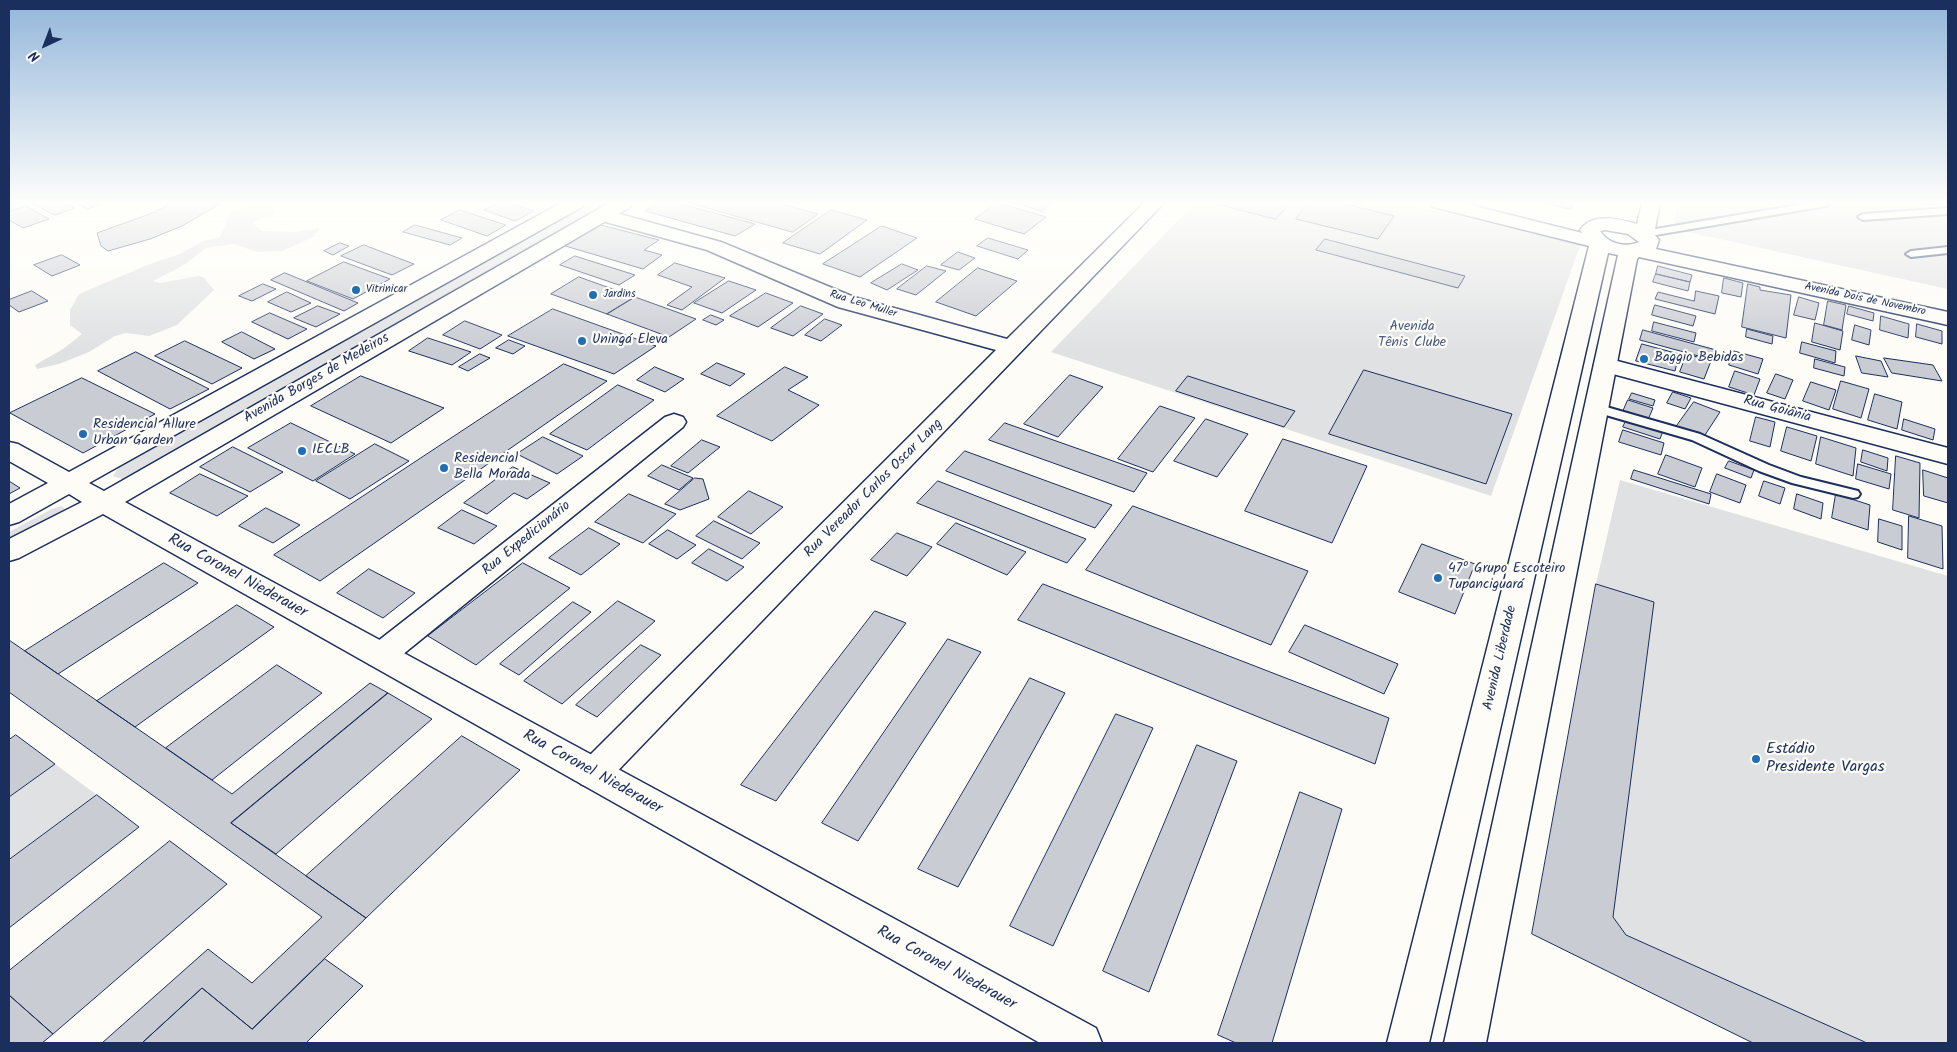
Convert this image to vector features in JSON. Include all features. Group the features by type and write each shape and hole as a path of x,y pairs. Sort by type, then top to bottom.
{"street":[{"name":"Avenida Borges de Medeiros","path":"9,516 487,252"},
{"name":"Avenida Borges de Medeiros","path":"9,551 102,503 538,252"},
{"name":"Rua Leo Muller","path":"728,252 846,302 1013,348"},
{"name":"Rua Vereador Carlos Oscar Lang","path":"594,774 1107,252"},
{"name":"Avenida Liberdade","path":"1408,1043 1597,252"},
{"path":"1465,1043 1627,257 1631,252"},
{"name":"Avenida Dois de Novembro","path":"1680,252 1948,318"},
{"name":"Avenida Dois de Novembro","path":"1690,252 1948,303"},
{"name":"Rua Goiânia","path":"1606,365 1948,456"},
{"name":"Rua Expedicionário","path":"380,656 674,422"},
{"path":"9,450 69,484"},
{"name":"Rua Coronel Niederauer","path":"69,484 1081,1043"}],"lane":[{"path":"1911,254 1929,252"},
{"path":"1596,408 1696,437 1764,468 1797,480 1853,494"}],"green space":[{"path":"183,252 201,252 184,265 153,281 160,283 199,276 204,278 214,290 177,325 149,336 126,333 115,336 89,352 59,364 37,369 35,365 63,349 82,334 70,325 70,310 79,294 150,264"},
{"path":"501,252 524,252 125,480 113,476 119,467"},
{"name":"Avenida Tênis Clube","path":"1148,252 1578,252 1491,496 1051,352"},
{"path":"1779,252 1948,252 1948,289"},
{"name":"Estádio Presidente Vargas","path":"1620,480 1948,576 1948,1043 1753,1043 1532,934 1596,584"},
{"path":"62,506 65,509 9,540 9,532 52,509"},
{"path":"55,764 97,795 9,860 9,797"}],"building":[{"path":"326,252 338,252 333,255"},
{"path":"349,252 383,252 414,264 392,275 341,256"},
{"path":"586,252 652,252 662,255 643,269"},
{"path":"841,252 896,252 860,277 823,264"},
{"path":"958,252 975,258 959,270 941,265"},
{"path":"996,252 1026,252 1018,259"},
{"path":"1324,252 1375,252 1465,276 1458,288"},
{"path":"62,255 80,265 52,276 34,265"},
{"path":"575,256 635,275 619,285 560,265"},
{"path":"344,262 390,279 353,299 307,281"},
{"path":"675,263 725,278 682,310 667,305 692,287 658,275"},
{"path":"902,264 918,270 887,290 871,283"},
{"path":"927,266 946,271 916,295 897,289"},
{"path":"1658,266 1692,275 1690,282 1656,274"},
{"path":"978,268 1017,281 976,316 936,302"},
{"path":"285,273 358,303 344,311 271,280"},
{"path":"1656,274 1690,282 1688,291 1653,282"},
{"name":"Jardins","path":"579,277 635,297 607,314 551,294"},
{"path":"1724,278 1743,283 1741,297 1722,293"},
{"path":"729,281 756,290 722,313 694,303"},
{"path":"263,284 276,289 252,301 239,296"},
{"path":"1748,284 1760,287 1760,290 1791,295 1786,338 1742,327"},
{"path":"32,291 48,301 19,312 9,305 9,300"},
{"path":"1696,291 1719,296 1715,314 1655,299 1658,292 1694,301"},
{"path":"287,292 311,303 291,312 268,302"},
{"path":"766,293 793,303 758,327 730,316"},
{"path":"635,297 696,319 669,337 607,314"},
{"path":"1799,297 1819,303 1815,320 1794,315"},
{"path":"1828,301 1846,305 1842,330 1824,325"},
{"path":"1655,305 1696,316 1693,326 1652,315"},
{"path":"318,306 340,314 316,327 294,318"},
{"path":"801,306 823,314 793,336 771,328"},
{"path":"1849,306 1874,313 1873,321 1847,314"},
{"name":"Uningá Eleva","path":"553,309 656,346 614,374 508,336"},
{"path":"270,313 307,329 288,339 252,322"},
{"path":"711,315 724,320 716,325 703,320"},
{"path":"1881,316 1909,324 1908,338 1880,330"},
{"path":"825,319 842,325 821,341 805,335"},
{"path":"465,321 502,335 480,349 443,335"},
{"path":"1654,322 1696,333 1694,342 1652,331"},
{"path":"1815,323 1843,331 1840,350 1812,342"},
{"path":"1917,324 1942,331 1942,344 1916,337"},
{"path":"1855,325 1871,330 1869,345 1852,340"},
{"path":"1747,329 1773,336 1772,344 1746,337"},
{"path":"1643,330 1716,350 1713,360 1640,340"},
{"path":"242,332 275,349 254,359 222,342"},
{"path":"428,338 471,352 452,365 409,351"},
{"path":"509,340 525,346 513,354 496,348"},
{"path":"185,341 242,368 212,384 155,356"},
{"path":"1802,342 1836,351 1835,363 1800,353"},
{"path":"1642,344 1679,354 1675,371 1636,361"},
{"path":"1734,351 1763,359 1758,374 1729,365"},
{"path":"136,352 209,389 170,409 98,371"},
{"path":"480,354 490,358 468,371 459,367"},
{"path":"1687,354 1711,361 1704,379 1680,372"},
{"path":"1856,356 1881,361 1888,377 1862,373"},
{"path":"1884,358 1933,365 1942,381 1892,373"},
{"path":"1815,359 1845,367 1844,376 1814,368"},
{"path":"717,363 745,374 730,386 701,374"},
{"name":"Residencial Bella Morada","path":"564,364 607,381 320,581 274,555"},
{"path":"655,367 684,379 665,392 637,380"},
{"path":"785,367 808,377 788,390 819,405 772,441 717,416"},
{"path":"1364,370 1512,414 1486,484 1329,434"},
{"path":"1735,371 1760,379 1754,395 1729,387"},
{"path":"1776,374 1793,380 1785,399 1767,393"},
{"path":"1070,375 1103,387 1058,437 1024,424"},
{"path":"361,376 444,408 391,443 311,406"},
{"path":"1188,376 1295,411 1284,427 1176,391"},
{"name":"Residencial Allure Urban Garden","path":"82,378 155,414 83,453 10,413"},
{"path":"1841,381 1869,389 1861,418 1833,409"},
{"path":"1811,382 1836,390 1829,410 1803,401"},
{"path":"618,385 654,400 587,450 550,434"},
{"path":"1673,392 1691,398 1685,409 1667,403"},
{"path":"1632,393 1655,400 1653,406 1629,399"},
{"path":"1875,394 1902,402 1897,429 1868,420"},
{"path":"1628,400 1653,408 1647,422 1622,414"},
{"path":"1694,402 1720,412 1703,438 1676,427"},
{"path":"1160,406 1195,418 1153,472 1118,459"},
{"path":"1756,417 1775,422 1770,447 1750,441"},
{"path":"1206,419 1248,434 1217,477 1174,461"},
{"path":"1627,419 1663,431 1660,439 1623,427"},
{"path":"1904,419 1935,429 1933,440 1902,430"},
{"name":"IECLB","path":"291,423 355,454 313,481 248,448"},
{"path":"1005,423 1147,473 1134,492 989,440"},
{"path":"1787,427 1817,436 1811,461 1781,451"},
{"path":"1623,430 1664,443 1661,455 1619,442"},
{"path":"543,437 583,456 557,474 517,454"},
{"path":"1821,437 1856,448 1853,476 1816,464"},
{"path":"1283,439 1367,466 1332,543 1245,511"},
{"path":"702,440 720,447 688,473 671,466"},
{"path":"375,444 409,461 350,499 316,481"},
{"path":"233,447 283,472 250,492 200,467"},
{"path":"1863,450 1888,458 1887,471 1861,462"},
{"path":"965,451 1112,505 1095,528 946,471"},
{"path":"1666,455 1702,468 1695,487 1658,474"},
{"path":"1896,456 1920,463 1919,518 1893,510"},
{"path":"1729,461 1754,470 1751,478 1725,468"},
{"path":"1858,464 1891,474 1889,489 1856,479"},
{"path":"662,465 693,478 679,490 648,476"},
{"path":"513,467 550,483 527,499 514,493 487,514 464,503"},
{"path":"1634,470 1711,494 1709,504 1631,479"},
{"path":"1923,470 1948,478 1948,503 1924,496"},
{"path":"200,474 248,496 217,516 170,493"},
{"path":"1717,474 1746,485 1740,503 1710,492"},
{"path":"695,478 703,479 709,499 680,510 665,504"},
{"path":"9,481 20,488 9,494"},
{"path":"938,481 1086,539 1067,563 917,503"},
{"path":"1764,481 1785,488 1780,504 1759,496"},
{"path":"749,491 783,507 751,534 718,517"},
{"path":"629,494 676,514 643,543 595,522"},
{"path":"1797,494 1823,503 1821,519 1794,509"},
{"path":"1836,494 1870,505 1868,530 1832,518"},
{"path":"1133,506 1308,571 1271,645 1086,570"},
{"path":"266,508 300,525 273,543 239,526"},
{"path":"462,510 497,526 474,544 438,528"},
{"path":"1909,516 1942,526 1943,569 1908,558"},
{"path":"1879,519 1902,526 1902,550 1878,542"},
{"path":"714,521 760,543 742,559 696,536"},
{"path":"956,523 1026,552 1007,575 937,544"},
{"path":"589,528 620,544 581,575 549,558"},
{"path":"668,530 696,545 677,559 649,544"},
{"path":"897,533 932,547 907,576 871,560"},
{"name":"47º Grupo Escoteiro Tupanciguará","path":"1422,544 1475,564 1455,614 1399,592"},
{"path":"709,549 744,567 727,581 692,563"},
{"path":"164,563 198,583 58,674 25,651"},
{"path":"523,563 570,588 476,665 428,636"},
{"path":"369,569 415,593 383,618 337,593"},
{"path":"1043,584 1389,718 1375,764 1018,620"},
{"path":"1596,584 1654,602 1613,917 1626,935 1867,1043 1753,1043 1532,934"},
{"path":"618,601 655,621 562,704 524,681"},
{"path":"573,602 591,612 519,675 500,664"},
{"path":"237,605 274,627 135,727 97,701"},
{"path":"875,611 906,623 776,801 741,785"},
{"path":"1305,625 1398,664 1384,694 1289,652"},
{"path":"948,639 981,652 858,841 822,823"},
{"path":"9,640 232,794 370,683 388,693 231,823 366,918 252,1029 202,988 142,1043 102,1043 208,949 252,983 322,917 9,692"},
{"path":"641,645 661,655 597,717 576,705"},
{"path":"277,665 322,693 212,780 166,748"},
{"path":"1030,678 1065,693 958,887 918,869"},
{"path":"388,693 432,719 276,854 231,823"},
{"path":"1116,714 1153,728 1053,946 1010,926"},
{"path":"16,735 55,764 9,797 9,740"},
{"path":"462,736 520,770 366,918 306,876"},
{"path":"1197,745 1237,761 1149,992 1103,971"},
{"path":"1300,792 1342,809 1272,1043 1236,1043 1218,1035"},
{"path":"97,795 139,827 9,928 9,860"},
{"path":"170,841 227,884 53,1034 9,995 9,971"},
{"path":"325,959 363,986 306,1043 142,1043 202,988 252,1029"},
{"path":"9,995 53,1034 42,1043 9,1043"}],"place":[{"name":"Vitrinicar","path":"356,290"},
{"name":"Jardins","path":"593,295"},
{"name":"Uningá Eleva","path":"582,341"},
{"name":"Baggio Bebidas","path":"1644,359"},
{"name":"Residencial Allure Urban Garden","path":"83,434"},
{"name":"IECLB","path":"302,451"},
{"name":"Residencial Bella Morada","path":"444,468"},
{"name":"47º Grupo Escoteiro Tupanciguará","path":"1438,578"},
{"name":"Estádio Presidente Vargas","path":"1756,759"}]}
